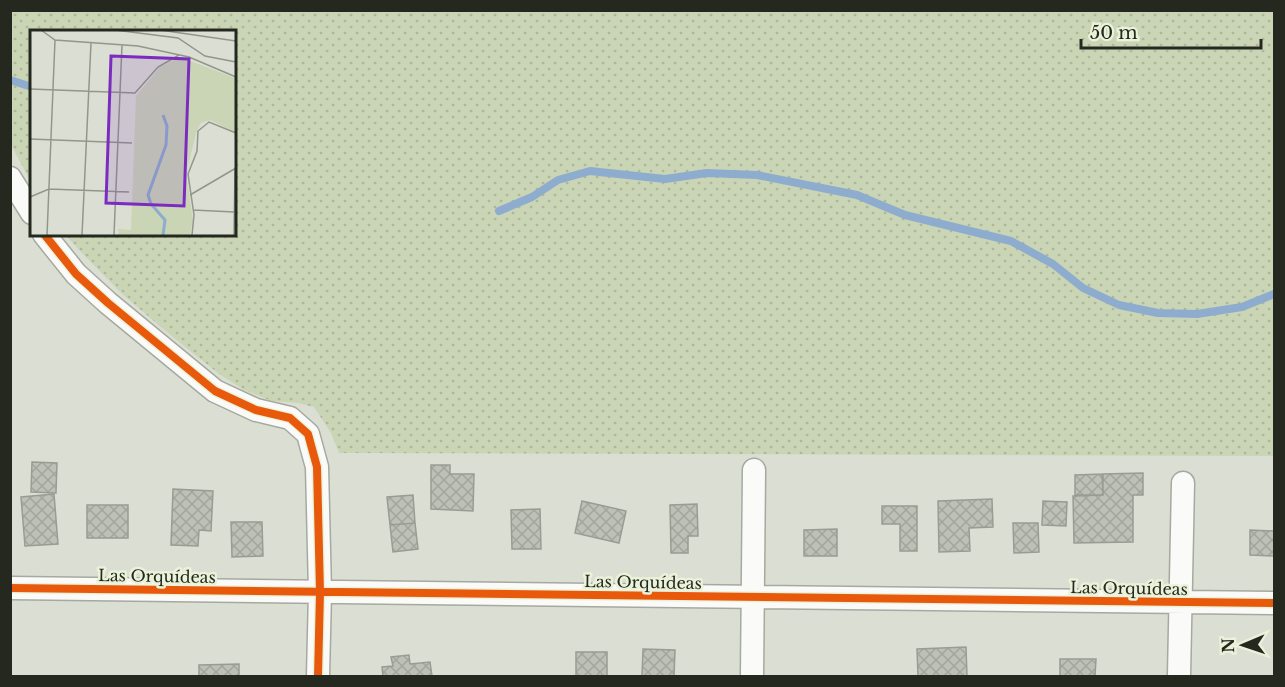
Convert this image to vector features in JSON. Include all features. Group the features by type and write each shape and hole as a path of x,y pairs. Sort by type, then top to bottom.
{"street":[{"path":"10,177 30,210"},
{"path":"46,236 76,274 215,391 256,410 290,418 308,434 317,467 320,592 318,676"},
{"path":"752,676 754,470"},
{"path":"1179,676 1183,483"},
{"name":"Las Orquídeas","path":"10,588 1275,603"}],"green space":[{"path":"10,11 1274,11 1274,456 339,453 331,433 314,407 272,401 244,390 219,374 121,293 67,236 236,236 236,30 30,30 30,180 11,145"}],"building":[{"path":"32,462 57,463 56,493 31,492"},
{"path":"431,465 450,465 450,474 474,474 473,511 431,509"},
{"path":"1143,473 1143,495 1133,495 1133,542 1074,543 1073,496 1103,495 1103,474"},
{"path":"1102,474 1103,495 1075,495 1075,475"},
{"path":"173,489 213,491 211,531 199,530 198,546 171,545"},
{"path":"54,494 58,544 25,546 21,497"},
{"path":"413,495 415,523 390,525 387,497"},
{"path":"992,499 993,527 969,528 970,551 939,552 938,501"},
{"path":"582,501 626,511 619,543 575,533"},
{"path":"1043,501 1067,502 1066,526 1042,525"},
{"path":"697,504 698,536 688,536 688,553 671,553 670,505"},
{"path":"87,505 128,505 128,538 87,538"},
{"path":"882,506 917,506 917,551 900,551 900,524 882,524"},
{"path":"540,509 541,549 512,549 511,510"},
{"path":"231,522 262,522 263,556 232,557"},
{"path":"415,523 418,549 393,552 390,525"},
{"path":"1013,523 1038,523 1039,552 1014,553"},
{"path":"837,529 837,556 804,556 804,530"},
{"path":"1250,530 1274,531 1274,556 1250,555"},
{"path":"966,647 967,676 918,676 917,649"},
{"path":"643,649 675,650 674,676 642,676"},
{"path":"576,652 607,652 607,676 576,676"},
{"path":"409,655 410,664 430,662 432,676 383,676 382,667 393,666 391,657"},
{"path":"1060,659 1096,659 1095,676 1060,676"},
{"path":"239,664 239,676 199,676 199,665"}],"waterway":[{"path":"10,80 30,86"},
{"path":"499,211 532,197 558,180 590,171 665,179 707,173 757,175 857,195 905,215 1011,241 1053,264 1083,288 1119,305 1158,313 1197,314 1242,307 1274,294"}],"cycle path":[{"path":"46,236 76,274 215,391 256,410 290,418 308,434 317,467 320,592 318,676"},
{"path":"10,588 1274,603"}]}
